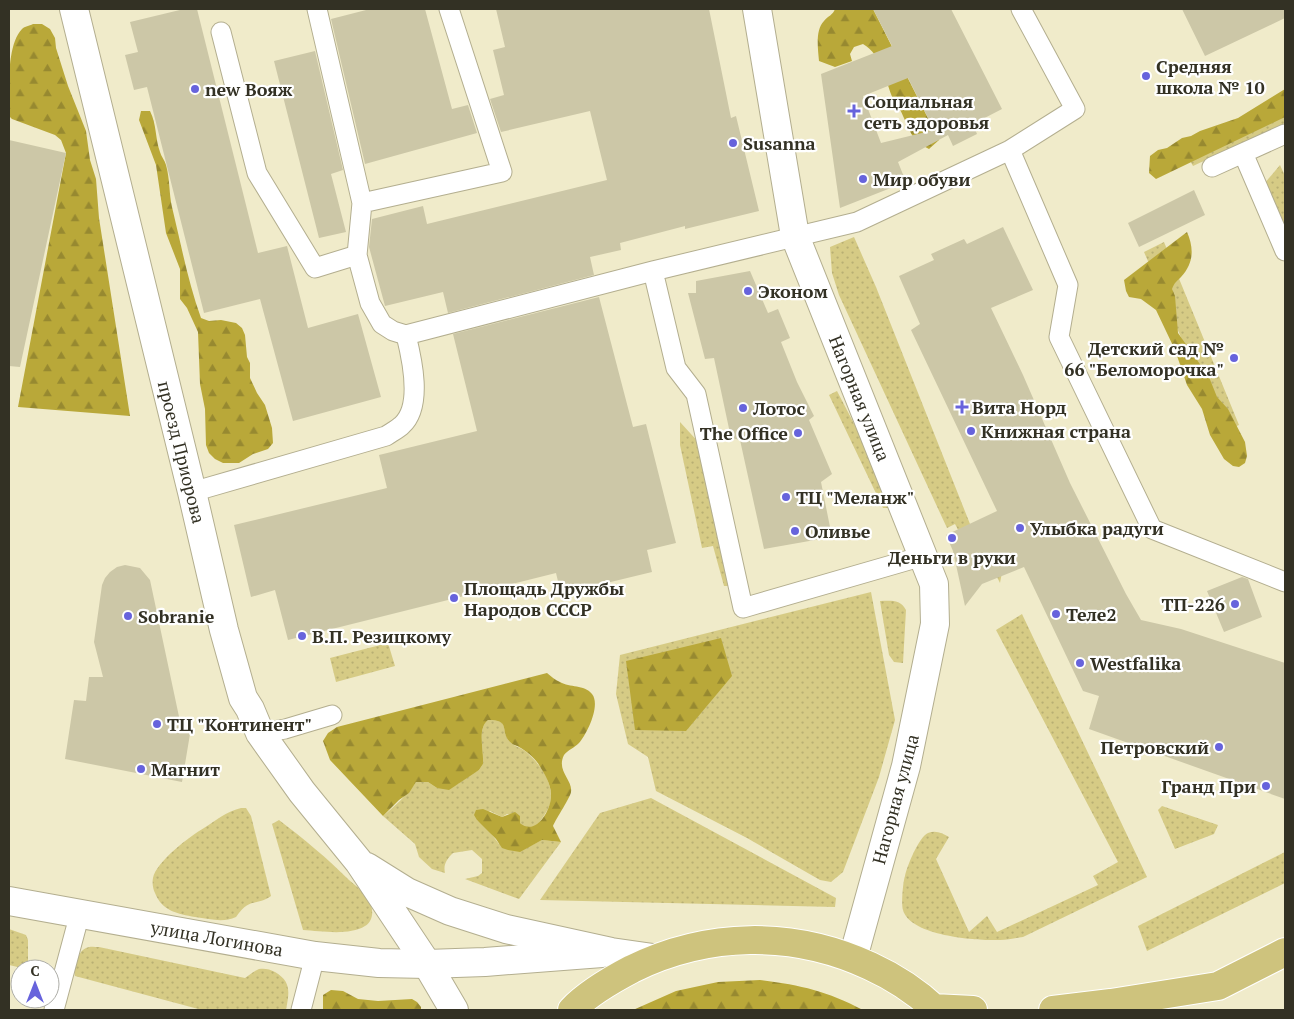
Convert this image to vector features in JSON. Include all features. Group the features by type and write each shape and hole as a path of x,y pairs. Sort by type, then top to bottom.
{"main road":[{"path":"572,1010 612,979 653,958 681,949 739,939 768,939 826,949 882,971 909,988 934,1009 973,1010"},
{"path":"1053,1010 1218,986 1285,952"},
{"path":"1194,1010 1218,986"}],"street":[{"name":"проезд Приорова","path":"74,9 235,672 243,698 260,733 302,792 359,862"},
{"name":"Нагорная улица","path":"757,9 795,236 934,584 935,624 906,766 853,958"},
{"path":"359,862 407,892 450,911 506,928 611,952 653,958"},
{"path":"359,862 454,1010"},
{"name":"улица Логинова","path":"9,900 315,956 379,963 485,962 611,952"}],"lane":[{"path":"316,9 362,203 357,255 370,303 382,324 393,331 406,335 653,271 857,222 1010,150 1075,109 1022,9"},
{"path":"362,203 502,172 449,9"},
{"path":"221,32 257,173 315,268 357,255"},
{"path":"1212,167 1285,134"},
{"path":"1010,150 1068,285 1059,337 1152,529 1285,582"},
{"path":"1243,153 1285,251"},
{"path":"653,271 676,368 696,394 743,608 923,556"},
{"path":"192,492 386,436 404,424 412,408 415,391 406,335"},
{"path":"260,733 285,729 332,715"},
{"path":"54,1010 80,913"},
{"path":"301,1010 315,956"}],"shaded area":[{"path":"1285,102 1285,123 1193,166 1185,152"},
{"path":"1280,165 1285,176 1285,230 1264,184"},
{"path":"854,237 876,287 972,529 1003,567 1000,583 977,537 965,543 955,524 947,528 839,295 832,273 830,247"},
{"path":"1164,242 1239,425 1222,432 1144,252"},
{"path":"837,391 898,508 883,508 829,395"},
{"path":"680,422 701,445 732,586 724,586 713,546 702,548 680,445"},
{"path":"871,592 895,720 879,777 843,872 831,882 820,880 747,838 656,791 648,757 628,744 616,694 620,655"},
{"path":"880,601 898,602 906,610 903,663 894,662 889,655"},
{"path":"1022,614 1147,877 1023,937 990,940 946,935 918,926 908,919 902,907 906,871 917,846 928,833 939,832 949,837 936,859 969,932 987,916 997,932 1098,885 1093,876 1118,862 996,630"},
{"path":"388,643 395,666 336,682 330,658"},
{"path":"488,720 502,723 509,741 525,751 538,764 547,780 551,797 545,814 532,827 525,828 520,823 520,816 507,814 502,817 490,811 477,820 486,827 499,844 530,846 542,840 561,842 519,899 465,879 482,873 482,859 472,850 453,853 446,862 445,873 432,869 419,857 415,844 383,816 401,800 416,782 428,782 437,788 458,784 464,778 479,770 483,764 482,734"},
{"path":"651,798 836,898 835,907 540,900 600,813"},
{"path":"1162,806 1218,825 1214,834 1175,849 1158,810"},
{"path":"246,808 251,816 271,896 245,906 236,917 226,920 189,916 166,908 158,899 153,886 155,872 160,865 174,850 191,837 226,814"},
{"path":"279,820 324,856 364,894 372,910 368,924 358,929 343,932 303,930 272,824"},
{"path":"1285,852 1285,883 1147,951 1138,926"},
{"path":"9,929 26,935 28,940 28,959 10,959 9,965"},
{"path":"88,947 99,947 245,978 259,969 271,970 287,984 286,1010 202,1010 75,976 75,964 78,956"}],"green space":[{"path":"835,9 873,9 939,140 929,149 918,142 912,135 893,99 879,61 863,44 854,47 850,54 852,61 835,67 819,61 819,29"},
{"path":"33,24 42,24 50,29 55,38 56,48 68,86 86,131 90,160 96,179 99,218 130,416 18,407 66,153 61,140 55,135 12,119 9,116 9,83 13,46 22,29"},
{"path":"1285,89 1285,117 1156,179 1149,173 1150,156 1158,150 1167,148 1182,138 1238,118"},
{"path":"141,111 150,111 154,121 158,147 167,170 171,202 185,263 201,318 209,321 221,320 236,323 242,328 245,335 247,357 250,363 250,378 265,405 272,428 273,443 268,449 253,454 239,463 223,463 215,459 209,453 206,445 205,409 200,384 198,332 187,308 180,299 180,269 166,233 156,165 139,120"},
{"path":"1187,232 1192,255 1185,272 1172,289 1175,296 1178,333 1209,377 1217,397 1228,409 1245,442 1247,456 1245,463 1239,467 1233,466 1224,459 1210,435 1202,409 1187,385 1175,350 1156,310 1141,299 1129,297 1126,291 1124,280"},
{"path":"721,638 732,676 686,731 635,730 626,661"},
{"path":"547,673 564,684 581,687 589,691 592,694 595,705 586,733 579,743 564,755 562,761 563,771 570,783 571,792 553,826 561,842 542,840 520,852 508,850 502,848 474,815 476,810 483,809 502,817 515,812 520,816 520,823 532,826 542,819 551,800 549,783 538,763 521,748 509,741 506,737 504,726 500,722 488,720 485,724 482,734 483,764 479,770 449,790 437,788 428,782 416,782 409,793 383,816 330,760 323,741 328,733 337,727"},
{"path":"760,980 813,990 863,1010 633,1010 676,991 718,982"},
{"path":"331,990 343,991 358,999 378,1001 412,999 417,1002 421,1010 323,1010 323,995"}],"building":[{"path":"184,9 197,9 258,253 287,246 308,328 358,314 381,397 293,421 260,299 204,313 147,87 134,90 125,55 138,52 130,22"},
{"path":"370,9 425,9 452,109 468,105 477,133 365,164 331,19"},
{"path":"496,9 709,9 731,118 736,116 759,211 685,229 685,226 620,243 621,250 590,257 594,275 448,313 443,292 385,306 369,247 372,219 423,206 427,224 607,180 590,111 501,132 490,99 504,95 493,50 505,47"},
{"path":"873,9 951,9 1002,109 973,124 977,134 953,146 948,135 898,162 906,182 840,208 821,74 892,46","holes":["908,78 934,130 881,143 863,96"]},
{"path":"1182,9 1285,9 1285,18 1205,56"},
{"path":"315,51 343,170 331,174 346,232 319,238 274,61"},
{"path":"9,140 66,153 20,367 9,366"},
{"path":"1194,190 1205,215 1139,247 1128,223"},
{"path":"1003,227 1033,290 991,308 1023,375 1070,483 1141,620 1181,629 1285,663 1285,799 1089,729 1099,696 1083,691 1024,567 982,584 965,606 953,551 946,535 997,511 911,330 920,324 899,276 934,260 931,254 964,239 967,244"},
{"path":"750,271 768,313 778,309 790,338 781,342 797,382 814,416 809,420 832,474 821,482 832,537 764,549 740,440 731,438 714,358 705,359 688,293 696,293 696,281"},
{"path":"599,297 633,427 646,424 676,543 647,550 652,572 561,594 556,573 288,640 275,590 251,597 234,525 387,488 379,455 477,431 453,334"},
{"path":"125,565 140,568 150,580 181,726 191,728 182,782 65,759 74,700 86,701 89,677 103,677 94,642 102,585 110,572 117,567"},
{"name":"ТП-226","path":"1242,577 1248,579 1262,617 1224,632 1207,591"}],"place":[{"name":"Средняя школа № 10","path":"1146,76"},
{"name":"new Вояж","path":"195,89"},
{"name":"Социальная сеть здоровья","path":"854,111"},
{"name":"Susanna","path":"733,143"},
{"name":"Мир обуви","path":"863,179"},
{"name":"Эконом","path":"748,291"},
{"name":"Детский сад № 66 \"Беломорочка\"","path":"1234,358"},
{"name":"Вита Норд","path":"962,407"},
{"name":"Лотос","path":"743,408"},
{"name":"Книжная страна","path":"971,431"},
{"name":"The Office","path":"798,433"},
{"name":"ТЦ \"Меланж\"","path":"786,497"},
{"name":"Улыбка радуги","path":"1020,528"},
{"name":"Оливье","path":"795,531"},
{"name":"Деньги в руки","path":"952,538"},
{"name":"Площадь Дружбы Народов СССР","path":"454,598"},
{"name":"ТП-226","path":"1235,604"},
{"name":"Теле2","path":"1056,614"},
{"name":"Sobranie","path":"128,616"},
{"name":"В.П. Резицкому","path":"302,636"},
{"name":"Westfalika","path":"1080,663"},
{"name":"ТЦ \"Континент\"","path":"157,724"},
{"name":"Петровский","path":"1219,747"},
{"name":"Магнит","path":"141,769"},
{"name":"Гранд При","path":"1266,786"}]}
